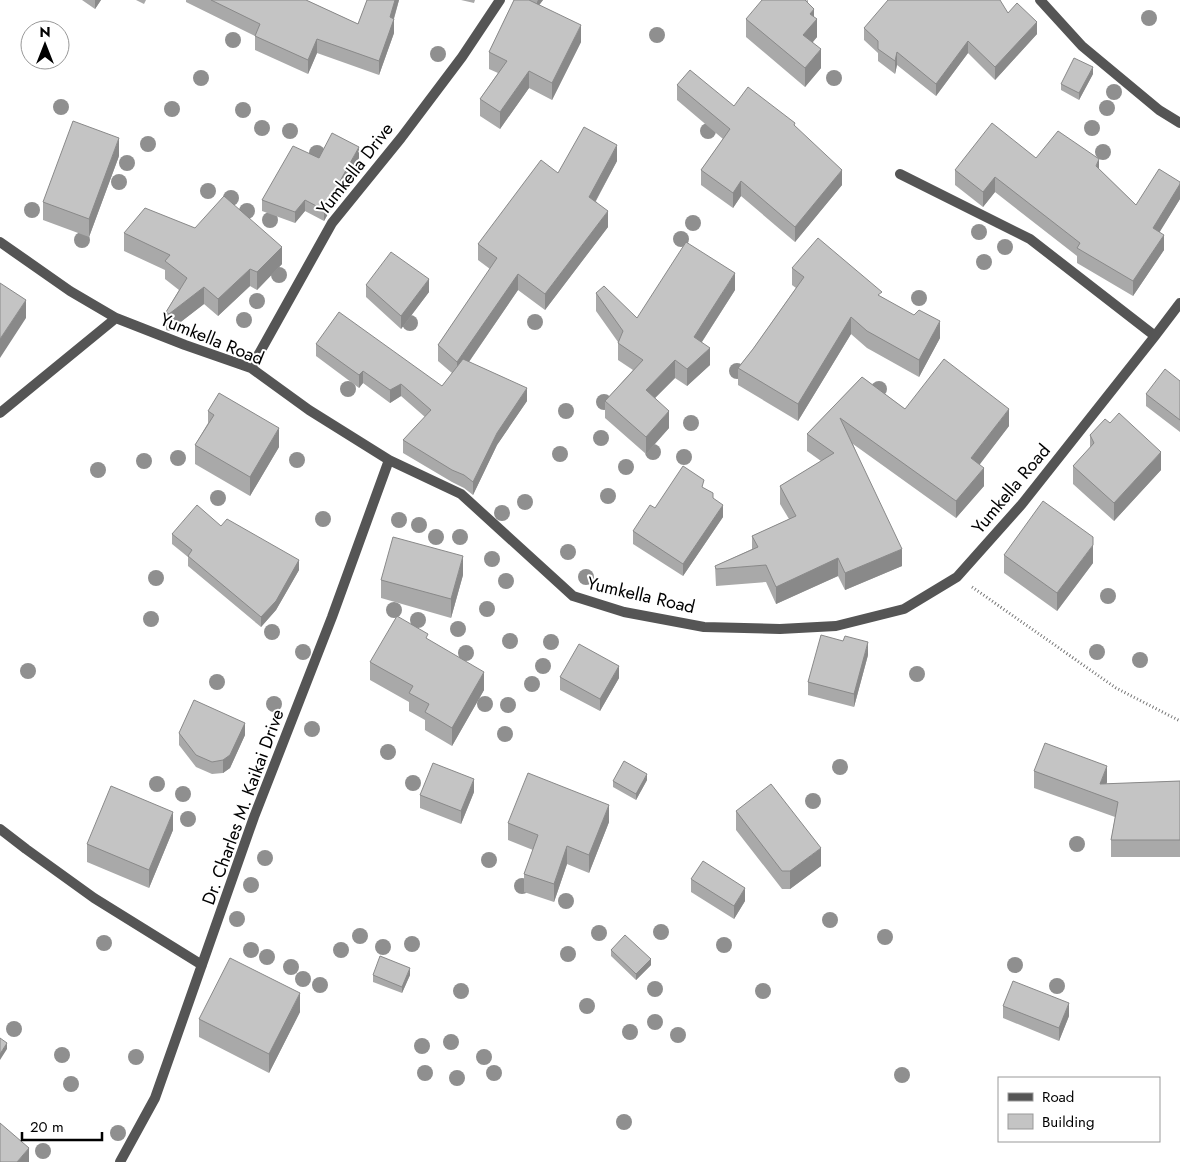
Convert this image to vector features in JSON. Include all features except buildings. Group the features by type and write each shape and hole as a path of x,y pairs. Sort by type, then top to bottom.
{"street":[{"name":"Yumkella Drive","path":"251,368 332,223 401,138 462,57 500,0"},
{"path":"1040,0 1082,46 1159,110 1180,123"},
{"path":"900,174 1030,239 1155,336"},
{"name":"Yumkella Road","path":"0,242 70,291 116,318 185,346 251,368 310,410 389,460 460,494 573,596 624,612 704,627 780,629 836,626 904,609 957,577 1022,504 1180,303"},
{"path":"0,413 116,318"},
{"name":"Dr. Charles M. Kaikai Drive","path":"120,1162 155,1098 254,817 332,617 389,460"},
{"path":"0,829 94,898 202,965"}],"path":[{"path":"957,577 1116,688 1180,721"}]}
